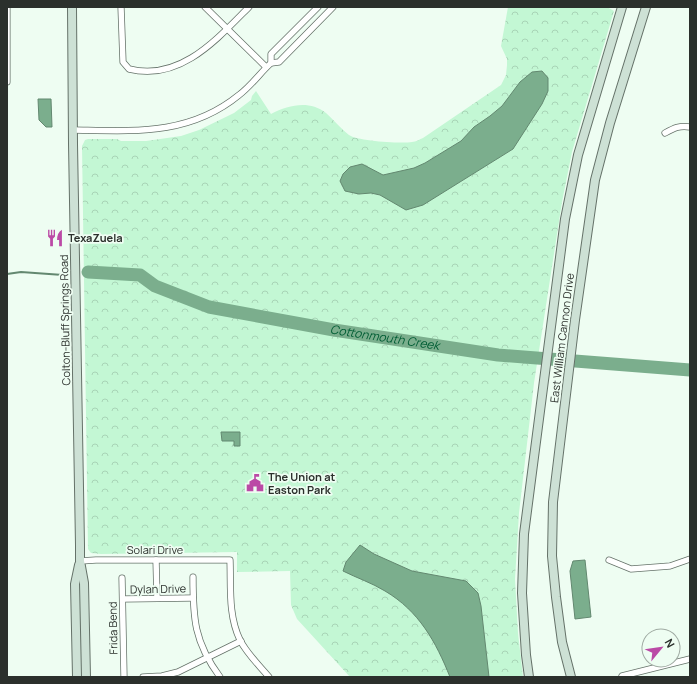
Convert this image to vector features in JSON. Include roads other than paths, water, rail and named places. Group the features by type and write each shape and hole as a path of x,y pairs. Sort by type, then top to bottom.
{"street":[{"path":"7,7 7,82"},
{"name":"Colton-Bluff Springs Road","path":"72,7 80,561 84,583 86,677"},
{"path":"121,7 122,57 126,68 133,70 154,71 179,66 189,60 227,29 249,7"},
{"path":"205,7 266,68"},
{"path":"271,63 271,54 318,7"},
{"path":"73,130 145,131 180,125 208,114 228,104 240,95 271,63 280,62 333,7"},
{"name":"East William Cannon Drive","path":"529,677 523,619 522,565 524,534 552,319 571,187 578,155 622,7"},
{"name":"East William Cannon Drive","path":"606,59 628,7"},
{"name":"East William Cannon Drive","path":"571,677 562,642 552,556 552,502 575,320 595,180 610,123 646,7"},
{"path":"665,133 675,127 690,126"},
{"path":"610,560 631,569 670,566 690,559"},
{"path":"156,560 157,598"},
{"name":"Solari Drive","path":"80,561 230,560 232,610 235,626 241,641"},
{"name":"Colton-Bluff Springs Road","path":"76,677 75,584 80,561"},
{"path":"193,577 194,615 201,645 207,658 220,677"},
{"name":"Frida Bend","path":"122,578 124,677"},
{"name":"Dylan Drive","path":"123,599 193,598"},
{"path":"142,677 173,674 241,641 251,657 269,677"},
{"path":"623,676 690,659"}],"waterway":[{"name":"Cottonmouth Creek","path":"7,274 21,272 63,275"},
{"name":"Cottonmouth Creek","path":"88,272 140,275 155,286 209,307 334,330 498,355 690,370"}],"place":[{"name":"TexaZuela","path":"55,238"},
{"name":"The Union at Easton Park","path":"255,483"}]}
